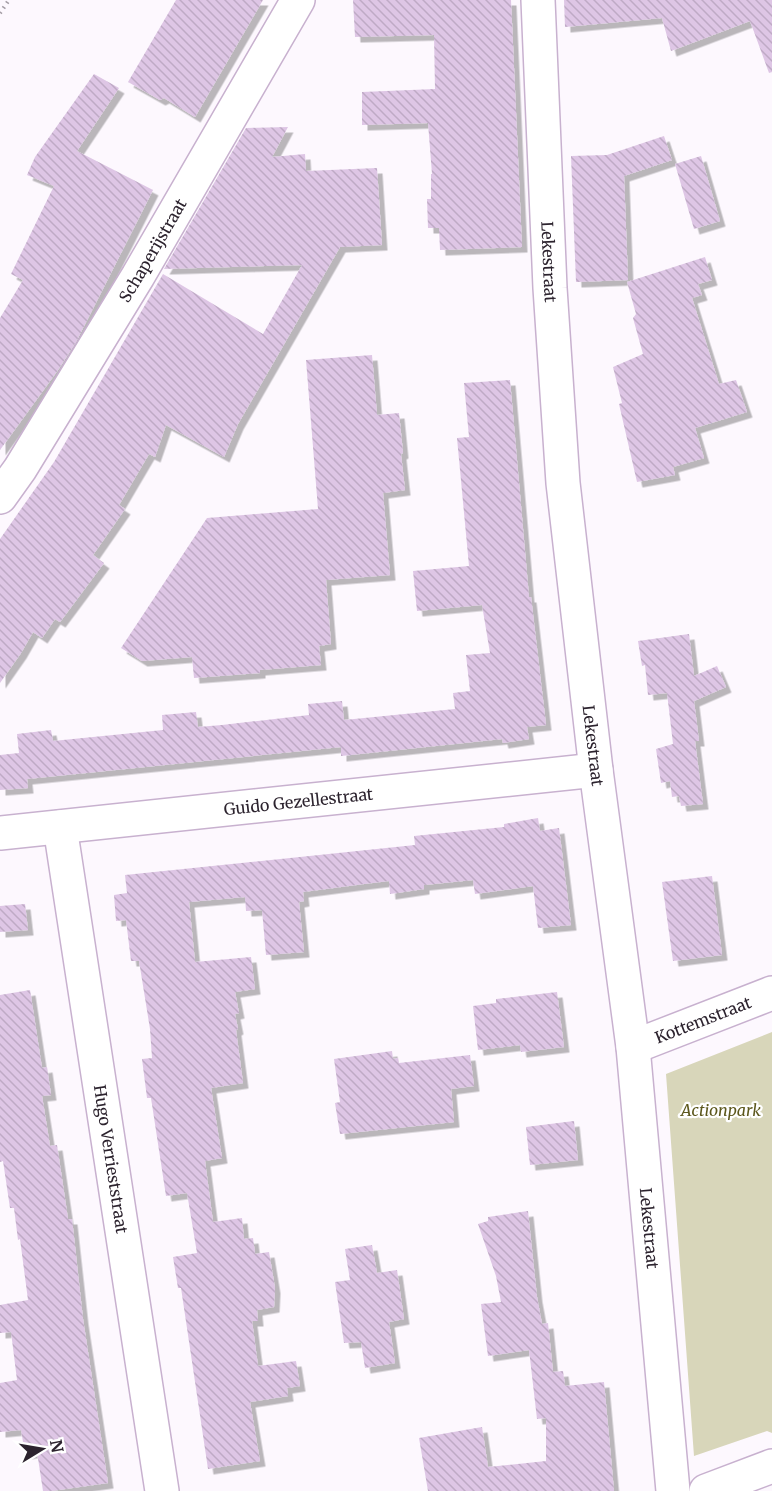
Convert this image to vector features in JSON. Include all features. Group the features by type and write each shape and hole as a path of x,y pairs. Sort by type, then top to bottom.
{"street":[{"name":"Schaperijstraat","path":"0,497 20,469 138,276 298,0"},
{"name":"Lekestraat","path":"538,0 550,288 563,483 633,1047 673,1491"},
{"name":"Guido Gezellestraat","path":"0,833 597,770"},
{"name":"Hugo Verrieststraat","path":"60,827 162,1491"},
{"name":"Kottemstraat","path":"633,1047 772,993"},
{"path":"706,1491 772,1466"}],"path":[{"path":"0,13 9,0"}],"green space":[{"name":"Actionpark","path":"772,1032 772,1433 767,1431 694,1456 666,1074"}],"building":[{"path":"176,0 263,0 195,117 164,98 160,100 128,82"},
{"path":"353,0 511,0 522,247 440,250 439,228 428,228 427,199 431,199 432,174 428,123 362,125 362,92 435,89 434,35 355,37"},
{"path":"564,0 772,0 772,72 769,73 750,21 671,51 662,18 565,27"},
{"path":"94,74 119,88 77,151 153,190 76,342 0,450 0,318 23,280 11,274 54,186 27,175 35,157"},
{"path":"288,127 272,157 305,154 306,171 377,168 382,245 340,247 238,424 224,457 166,425 155,457 149,454 119,505 125,509 93,555 104,563 60,622 55,619 42,638 33,632 0,683 0,539 54,462 163,274 263,334 302,265 164,269 246,128"},
{"path":"664,136 672,160 624,176 628,280 576,282 571,156 607,155"},
{"path":"701,156 720,221 694,229 675,164"},
{"path":"705,257 712,280 698,284 702,295 692,298 719,384 736,380 747,412 695,428 704,458 673,467 675,475 637,482 613,367 643,354 633,318 636,314 627,282"},
{"path":"372,355 377,415 399,413 405,490 383,493 390,575 326,580 331,644 319,646 321,665 194,678 192,657 142,661 121,648 207,518 318,509 306,360"},
{"path":"510,380 529,597 531,597 546,725 527,727 529,739 503,743 502,739 341,756 341,747 27,779 28,788 0,790 0,755 19,753 17,734 51,730 53,741 163,730 162,715 196,712 198,727 222,725 309,715 308,704 342,701 344,720 455,709 453,693 470,691 466,655 490,653 482,605 417,611 413,571 469,566 457,438 469,437 464,383"},
{"path":"689,634 694,676 717,666 726,687 694,701 699,741 695,741 703,804 681,806 679,796 672,797 670,781 661,783 656,749 673,744 667,693 648,695 645,665 642,666 638,641"},
{"path":"538,818 540,831 559,828 571,925 538,928 533,886 475,894 473,880 424,885 424,889 390,894 389,881 303,892 304,901 299,902 304,952 266,955 262,910 246,911 245,897 189,902 195,962 251,957 255,989 235,992 239,1013 235,1014 238,1029 236,1030 243,1083 211,1088 222,1158 205,1161 213,1222 242,1218 244,1239 253,1238 255,1254 269,1252 275,1288 274,1307 257,1310 258,1321 252,1321 258,1366 296,1361 300,1386 287,1388 288,1396 250,1402 260,1461 208,1469 181,1288 178,1288 173,1257 197,1253 187,1193 166,1196 151,1098 147,1098 142,1059 152,1058 150,1029 139,961 131,961 126,920 116,921 114,895 127,893 125,875 415,845 414,836 504,827 504,824"},
{"path":"712,876 722,955 673,961 662,882"},
{"path":"25,904 28,930 0,932 0,906"},
{"path":"30,990 42,1068 47,1067 51,1095 42,1096 50,1146 57,1145 68,1219 72,1219 83,1319 108,1483 51,1491 43,1491 37,1452 25,1454 21,1430 0,1432 0,1383 17,1380 11,1332 0,1333 0,1305 28,1300 14,1208 10,1208 3,1161 0,1162 0,995"},
{"path":"557,992 564,1047 521,1052 520,1045 478,1050 473,1006 496,1003 496,999"},
{"path":"392,1051 393,1059 398,1058 399,1063 470,1055 474,1086 451,1089 454,1122 340,1134 335,1103 340,1102 334,1059"},
{"path":"574,1121 578,1160 530,1165 526,1127"},
{"path":"528,1211 537,1297 542,1324 548,1323 553,1372 563,1371 565,1386 604,1382 614,1491 428,1491 419,1438 482,1427 488,1467 546,1461 546,1418 537,1419 529,1350 488,1356 481,1304 501,1302 496,1276 478,1224 488,1221 488,1217"},
{"path":"372,1245 377,1273 397,1270 404,1319 389,1322 395,1363 365,1368 361,1342 344,1343 335,1282 350,1280 345,1249"}]}
